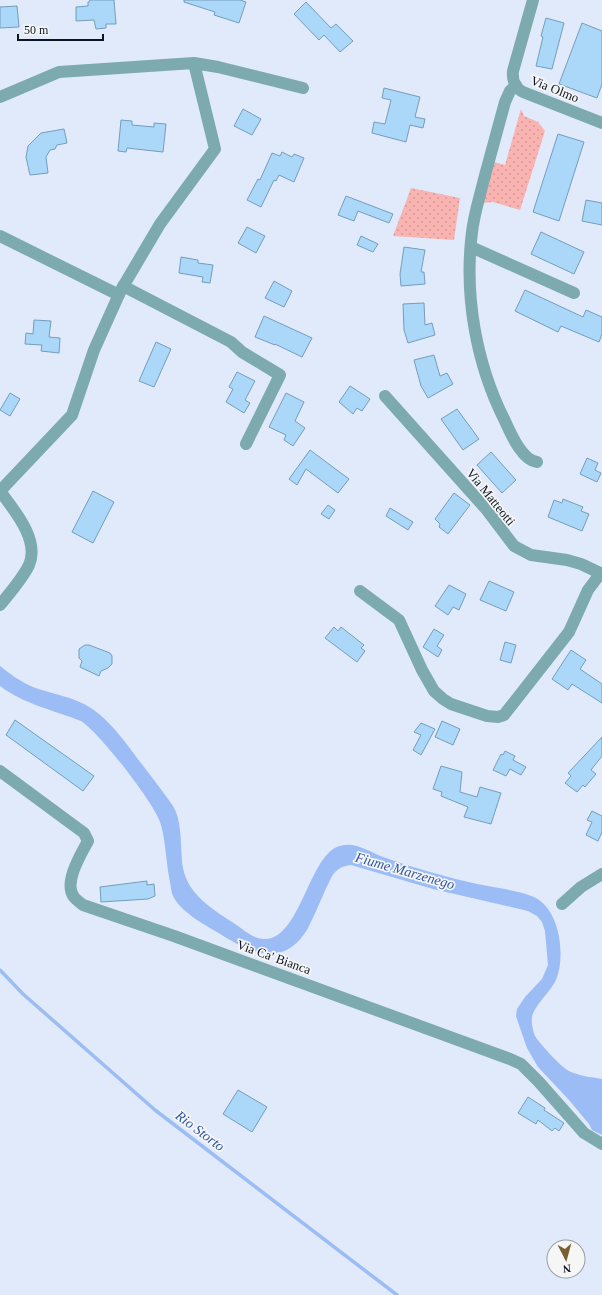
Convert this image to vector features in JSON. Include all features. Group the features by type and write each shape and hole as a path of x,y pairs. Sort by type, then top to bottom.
{"street":[{"name":"Via Olmo","path":"533,0 513,71 513,80 523,92 602,123"},
{"path":"0,605 12,591 29,565 32,550 27,533 20,518 0,491 72,415 94,350 121,291 160,224 215,149 194,63"},
{"path":"0,96 59,72 194,63 218,67 303,88"},
{"path":"516,85 510,91 504,102 476,213 471,247 470,274 473,318 485,371 501,412 517,443 526,457 530,460 538,462"},
{"path":"0,236 231,342 242,352 280,375 246,444"},
{"path":"471,247 574,293"},
{"name":"Via Matteotti","path":"360,591 399,620 422,670 434,691 451,704 487,716 498,717 504,716 568,632 588,590 602,574 581,564 526,553 511,544 486,509 385,396"},
{"name":"Via Ca' Bianca","path":"0,771 84,833 88,841 69,884 73,896 83,905 174,936 521,1064 584,1133 602,1144"},
{"path":"562,904 581,887 602,874"}],"shaded area":[{"path":"521,109 524,116 538,122 545,131 520,210 493,202 483,203 494,162 505,165"},
{"path":"411,188 460,198 454,240 393,236"}],"water":[{"name":"Fiume Marzenego","path":"0,666 16,678 29,685 84,704 102,716 124,741 173,806 180,828 183,868 190,886 203,901 247,933 255,937 270,939 282,932 292,919 317,869 326,855 337,847 343,845 360,847 406,865 442,875 521,893 534,897 543,903 555,922 560,946 560,959 556,980 533,1013 532,1021 535,1036 565,1069 577,1074 602,1079 602,1135 592,1130 589,1124 569,1100 538,1067 527,1048 516,1016 517,1009 525,997 542,979 548,965 545,931 542,922 537,916 528,911 433,889 351,865 340,868 332,876 308,928 298,941 288,949 277,953 265,953 253,951 241,946 199,921 186,912 176,902 172,893 163,832 157,815 138,786 113,753 81,721 19,698 0,686"}],"building":[{"path":"90,0 114,0 116,24 106,24 106,28 96,29 94,20 76,21 76,7 88,6 88,2"},
{"path":"184,0 240,0 246,2 239,23 214,15 215,12 184,2"},
{"path":"306,2 331,28 336,24 353,41 340,52 324,35 319,40 294,14"},
{"path":"17,6 19,27 0,28 0,7"},
{"path":"546,18 564,23 552,69 536,66 543,37 541,36"},
{"path":"582,23 602,31 602,84 597,98 559,84"},
{"path":"384,88 420,97 415,117 425,119 423,128 410,125 406,142 372,133 374,122 385,124 391,100 382,98"},
{"path":"243,109 261,119 252,135 234,126"},
{"path":"121,120 132,121 132,125 154,127 154,123 166,124 163,152 127,148 126,152 118,151"},
{"path":"64,129 67,143 57,145 55,149 50,150 46,157 48,173 30,175 26,157 28,146 41,133"},
{"path":"558,134 584,142 559,221 533,212"},
{"path":"282,152 292,157 294,154 304,158 294,182 279,175 276,181 274,180 261,207 247,200 258,179 260,180 272,153 280,156"},
{"path":"346,196 393,214 389,223 358,211 354,221 338,215"},
{"path":"586,200 602,203 602,225 582,221"},
{"path":"247,227 265,236 256,253 238,243"},
{"path":"541,232 584,252 574,274 531,254"},
{"path":"361,236 378,244 373,252 357,245"},
{"path":"404,247 425,250 421,272 424,272 425,284 401,286 400,274"},
{"path":"181,257 198,260 198,263 213,265 210,283 202,282 203,277 179,273"},
{"path":"274,281 292,291 284,307 265,298"},
{"path":"525,290 583,317 586,310 602,317 602,334 599,342 561,326 558,332 515,311"},
{"path":"424,303 425,325 432,323 435,335 408,343 404,330 403,304"},
{"path":"264,316 312,338 302,357 275,344 255,337"},
{"path":"34,320 51,321 49,337 60,338 59,353 41,351 42,345 25,344 26,333 33,334"},
{"path":"156,342 171,349 154,387 139,381"},
{"path":"434,355 440,376 447,373 453,384 428,398 421,386 414,360"},
{"path":"237,372 255,381 245,400 250,403 244,413 226,402 233,389 229,387"},
{"path":"350,386 370,399 362,411 357,408 353,414 339,402"},
{"path":"10,393 20,399 10,416 0,410"},
{"path":"286,393 304,402 295,421 305,428 293,446 284,440 286,435 269,427"},
{"path":"457,409 479,439 463,450 441,419"},
{"path":"310,450 349,479 338,493 306,469 297,485 289,479"},
{"path":"491,452 516,480 502,493 477,465"},
{"path":"587,458 598,463 595,470 601,473 597,482 580,474"},
{"path":"93,491 114,502 93,543 72,532"},
{"path":"454,493 470,505 448,534 439,527 440,524 435,519"},
{"path":"563,499 583,507 581,511 589,514 582,531 548,517 554,500 562,503"},
{"path":"328,505 335,510 329,519 321,514"},
{"path":"390,508 413,522 408,530 386,516"},
{"path":"489,581 514,592 506,611 480,600"},
{"path":"449,585 466,594 459,610 453,607 448,615 435,606"},
{"path":"334,627 338,631 341,627 364,645 361,648 365,651 357,662 325,638"},
{"path":"434,629 444,635 437,646 442,650 438,657 423,647"},
{"path":"505,642 516,645 511,663 500,660"},
{"path":"85,645 89,645 110,653 112,656 112,664 108,668 101,671 99,676 80,667 82,661 79,658 79,649"},
{"path":"571,650 586,660 580,669 602,684 602,703 572,684 568,690 552,679"},
{"path":"15,720 94,776 83,791 6,735"},
{"path":"442,721 460,729 453,745 435,737"},
{"path":"421,723 435,729 421,755 413,750 421,735 414,732"},
{"path":"602,737 602,756 591,770 596,774 585,787 583,785 577,792 565,783 571,776 568,773"},
{"path":"505,751 515,756 513,760 526,767 521,775 510,769 506,776 493,770 501,754 503,755"},
{"path":"441,766 462,772 460,792 477,797 480,787 501,793 491,824 464,817 468,807 441,796 442,792 433,789"},
{"path":"592,811 602,816 602,832 598,841 586,835 592,822 587,820"},
{"path":"147,881 147,885 154,884 155,896 148,899 101,902 100,887"},
{"path":"238,1090 267,1107 252,1132 223,1114"},
{"path":"528,1097 564,1123 559,1131 555,1128 552,1131 538,1120 536,1124 518,1113"}],"waterway":[{"name":"Rio Storto","path":"0,970 23,994 155,1110 397,1295"}]}
